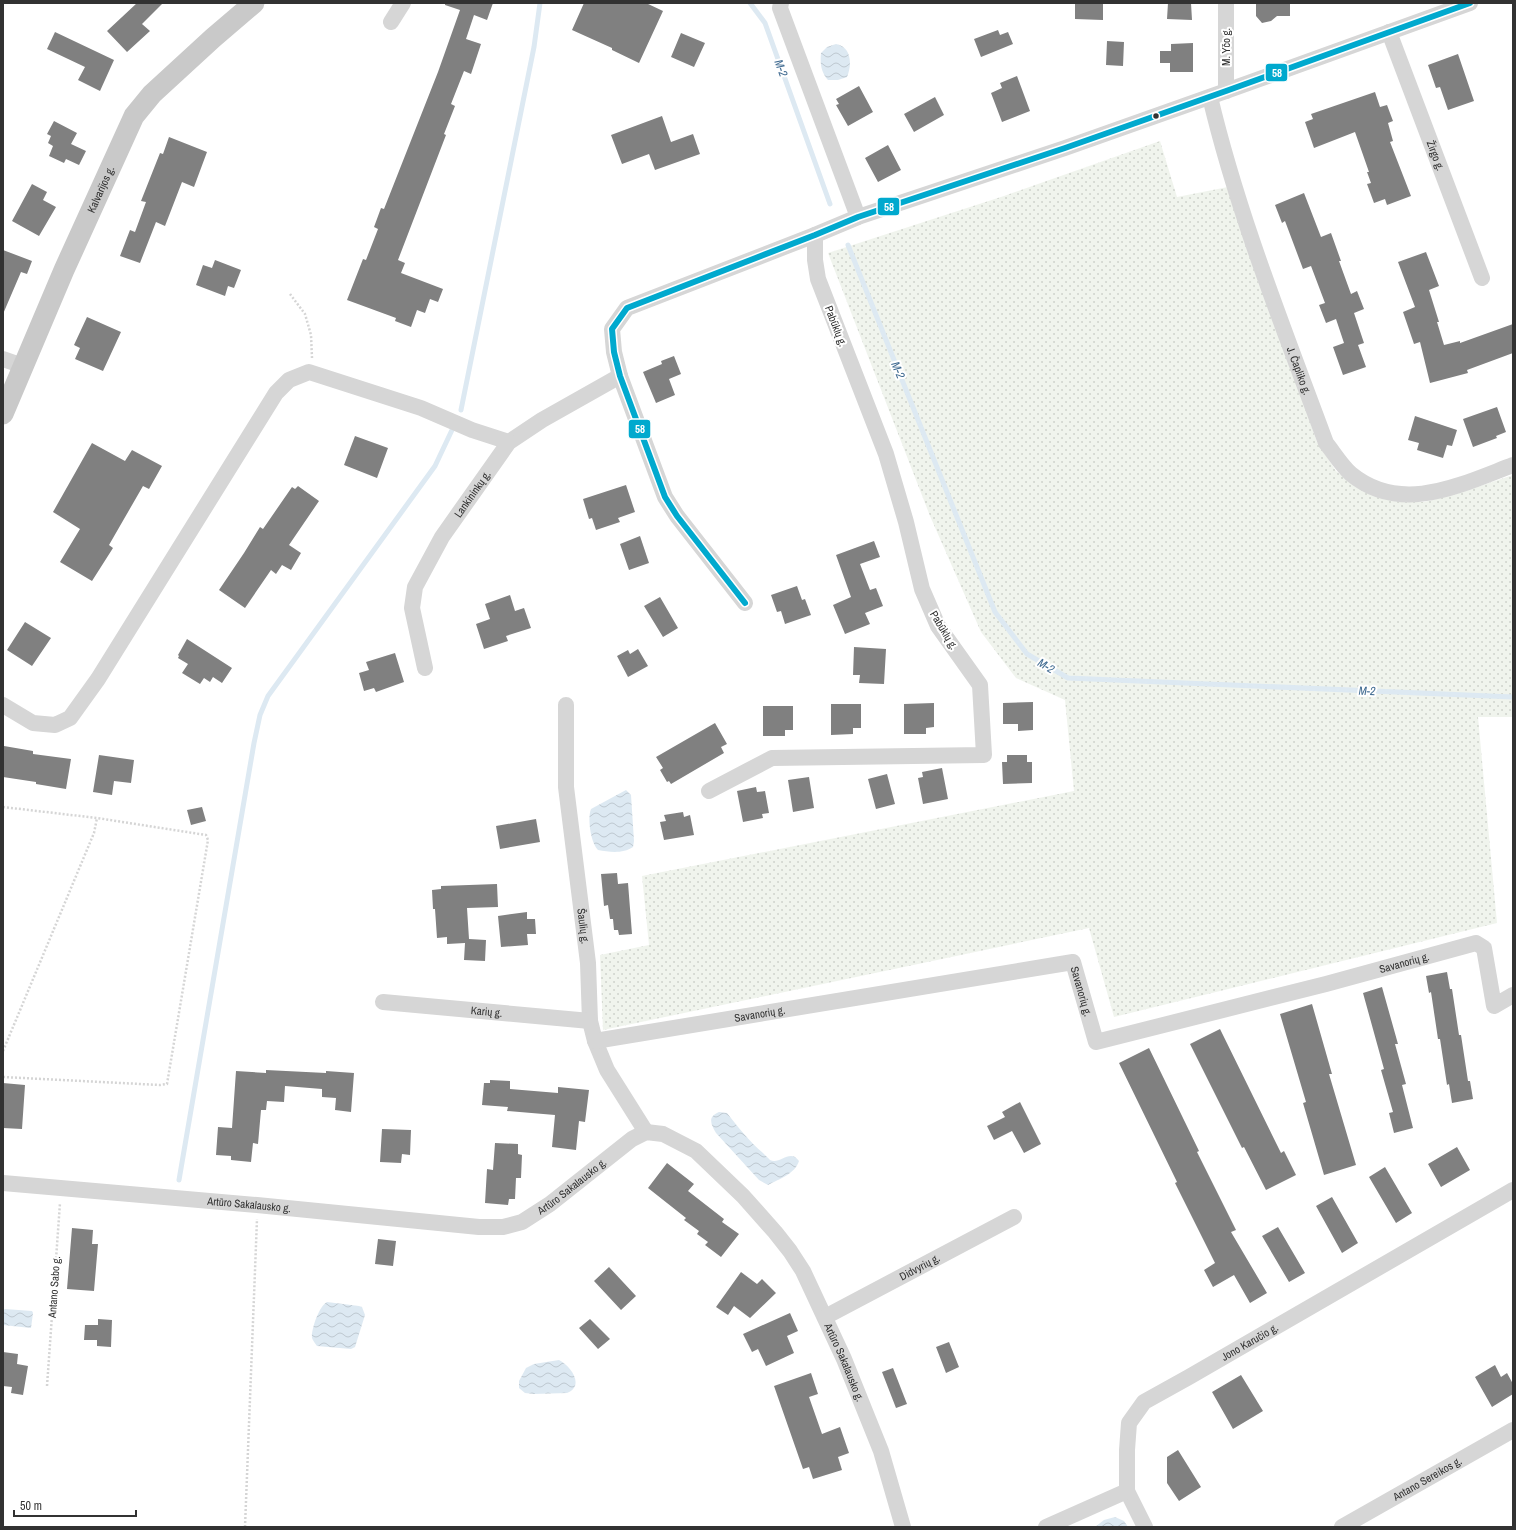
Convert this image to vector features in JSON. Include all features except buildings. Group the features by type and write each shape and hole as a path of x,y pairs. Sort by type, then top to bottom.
{"main road":[{"name":"Kalvarijos g.","path":"3,414 64,270 134,116 152,94 254,3"}],"street":[{"path":"391,22 403,3"},
{"name":"M. Yčo g.","path":"1226,3 1226,91"},
{"path":"745,603 677,516 665,497 620,376 614,352 612,329 628,308 858,217 1065,148 1470,3"},
{"path":"780,6 858,217"},
{"name":"Žirgo g.","path":"1390,32 1482,278"},
{"name":"J. Čapliko g.","path":"1210,97 1218,131 1259,259 1326,443 1340,462 1350,473 1366,484 1378,490 1403,495 1427,494 1465,483 1513,465"},
{"name":"Pabūklų g.","path":"709,791 772,758 984,755 980,685 938,626 922,589 906,522 886,454 818,279 815,260 815,235"},
{"path":"3,359 24,366"},
{"path":"3,705 33,723 55,725 70,718 98,679 276,393 289,380 309,372 421,408 472,430 509,442"},
{"name":"Lankininkų g.","path":"426,668 412,608 415,587 442,537 509,442 542,420 620,376"},
{"name":"Šaulių g.","path":"566,705 566,787 588,963 590,1021 595,1041 607,1070 646,1132"},
{"name":"Savanorių g.","path":"595,1041 1073,962 1096,1042 1326,984 1476,943 1484,948 1494,1006 1513,995"},
{"name":"Karių g.","path":"383,1002 590,1021"},
{"name":"Artūro Sakalausko g.","path":"3,1183 257,1205 479,1227 504,1227 522,1222 544,1207 632,1139 646,1132 663,1134 696,1150 743,1196 775,1232 803,1271 844,1359 881,1451 903,1527"},
{"name":"Jono Karučio g.","path":"1127,1491 1127,1450 1129,1423 1144,1402 1513,1190"},
{"name":"Didvyrių g.","path":"825,1317 1014,1216"},
{"name":"Antano Sereikos g.","path":"1342,1527 1513,1430"},
{"path":"1046,1527 1127,1491 1145,1527"}],"path":[{"path":"290,294 305,314 311,335 312,363 309,372"},
{"path":"3,806 97,818 206,835 208,840 167,1084 160,1085 3,1077"},
{"path":"3,1051 94,833 97,818"},
{"name":"Antano Sabo g.","path":"47,1386 61,1188"},
{"path":"245,1527 257,1205"}],"shaded area":[{"path":"1160,141 1177,197 1228,187 1317,442 1336,471 1358,488 1395,501 1424,502 1456,494 1513,475 1513,717 1478,717 1497,923 1114,1017 1089,928 603,1030 600,955 649,945 642,876 1074,791 1065,700 1016,678 981,632 930,516 828,253 1004,196"}],"water":[{"path":"836,44 845,49 848,53 850,62 849,72 847,77 838,80 828,80 822,68 821,53 827,47"},
{"path":"626,790 631,795 634,841 633,847 620,852 598,850 593,842 590,831 589,819 591,809"},
{"path":"719,1112 727,1113 748,1139 770,1160 774,1161 792,1156 796,1157 799,1161 797,1166 786,1176 768,1185 759,1180 716,1133 711,1118"},
{"path":"327,1302 362,1307 365,1315 355,1347 351,1349 317,1346 313,1341 312,1334 316,1318 321,1308"},
{"path":"3,1310 32,1311 31,1328 3,1325"},
{"path":"559,1360 572,1371 576,1381 572,1390 567,1393 534,1394 525,1393 519,1388 519,1381 526,1368 534,1364"},
{"path":"1115,1517 1124,1521 1128,1527 1095,1527 1104,1520"}],"waterway":[{"path":"461,410 534,47 540,3"},
{"name":"M-2","path":"750,3 765,23 830,204"},
{"name":"M-2","path":"848,245 995,612 1027,654 1068,678 1513,697"},
{"path":"179,1180 260,715 268,696 435,466 452,430"}],"transit line":[{"name":"58","path":"745,603 677,516 665,497 620,376 614,352 612,329 627,308 858,217 1065,148 1470,3"}]}
